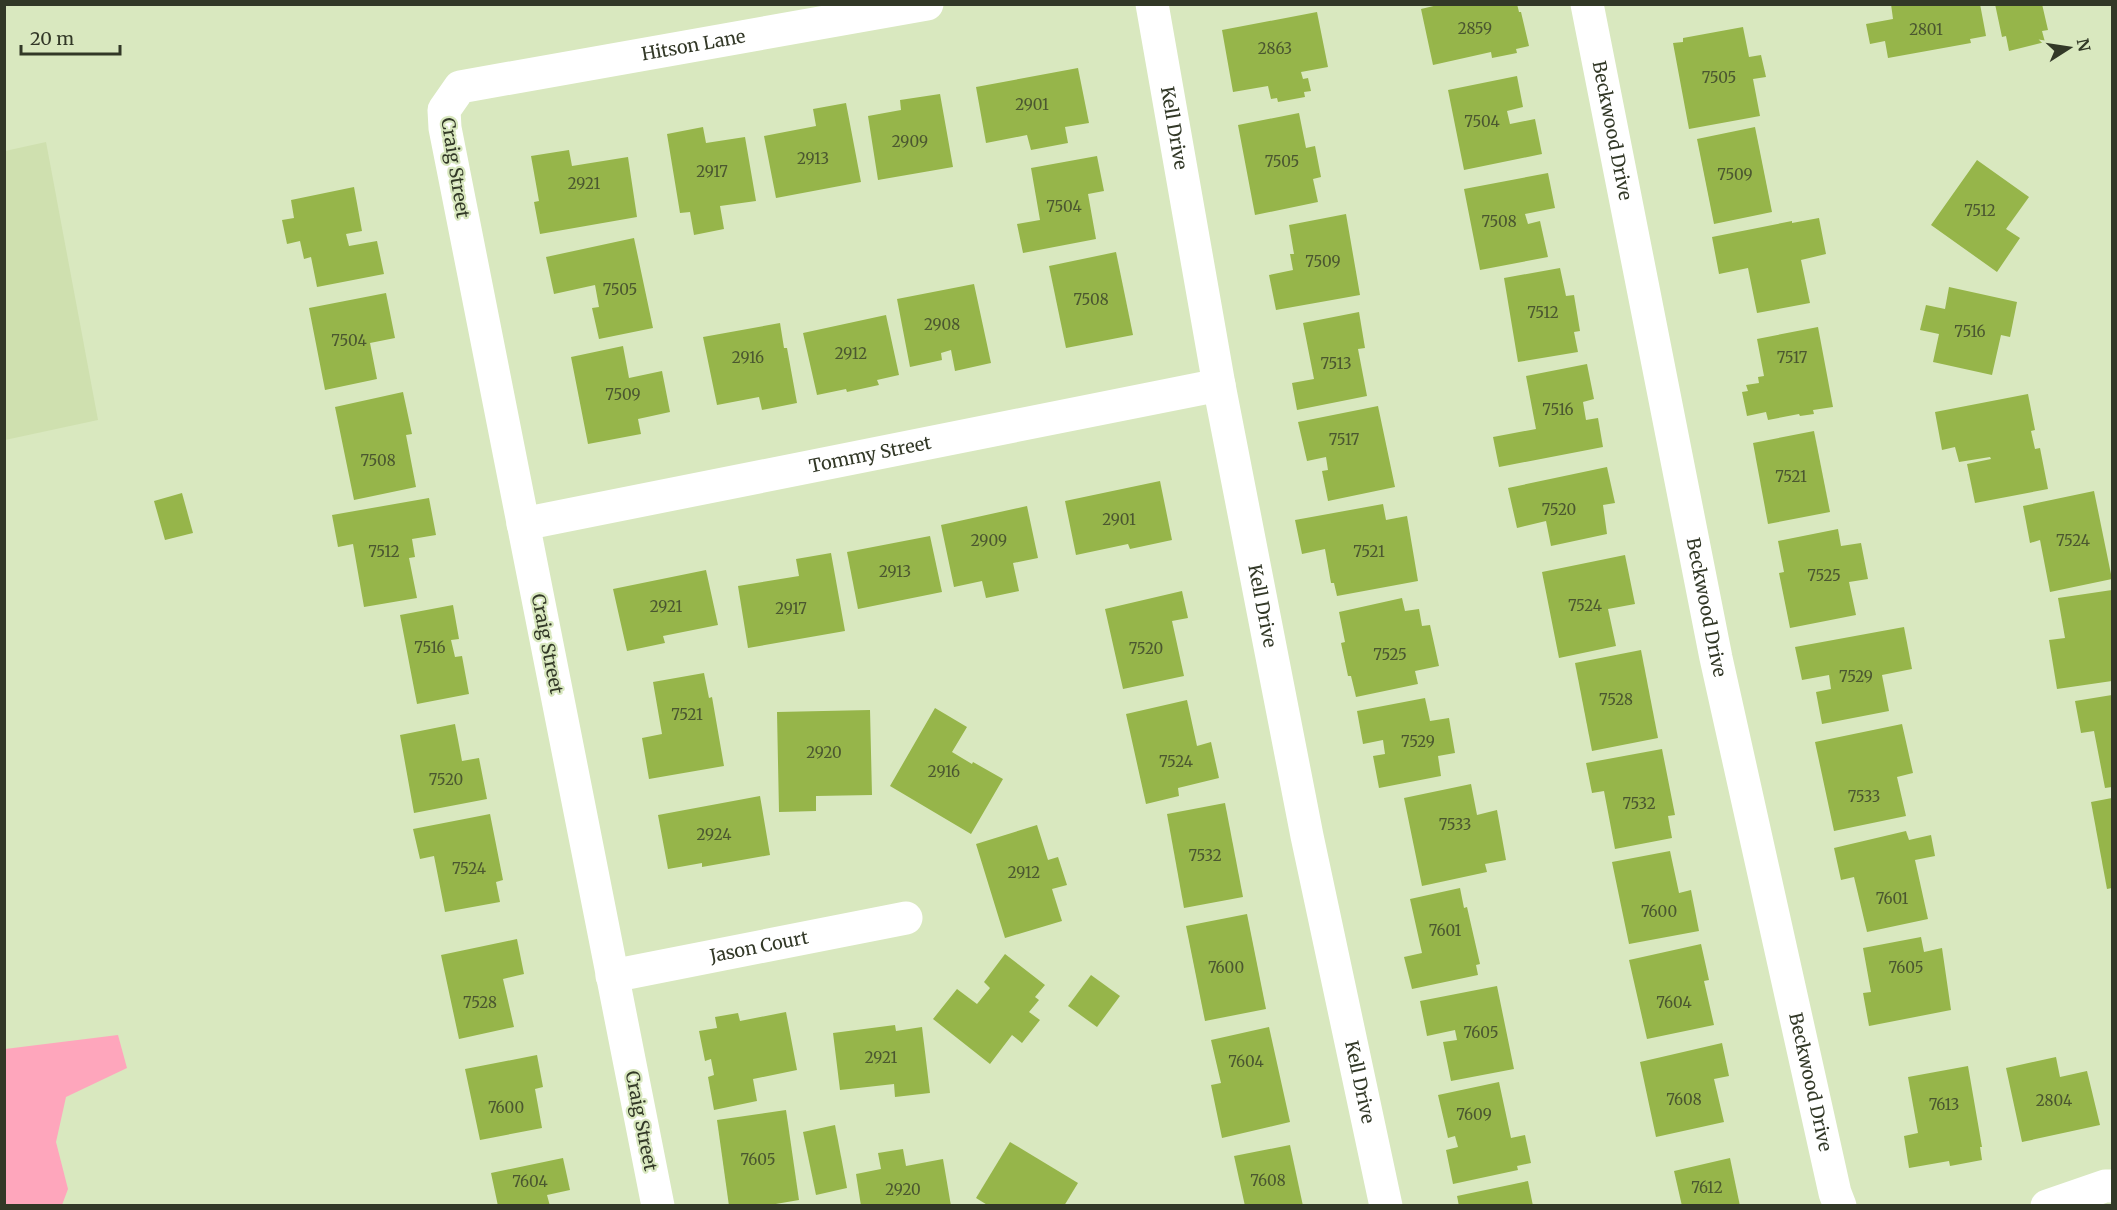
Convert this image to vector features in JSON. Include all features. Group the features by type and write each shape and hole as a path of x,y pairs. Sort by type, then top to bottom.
{"street":[{"name":"Hitson Lane","path":"460,87 875,9 927,4"},
{"name":"Kell Drive","path":"1152,4 1219,385 1307,836 1386,1206"},
{"name":"Beckwood Drive","path":"1587,4 1716,658 1835,1193 1840,1206"},
{"name":"Craig Street","path":"460,87 444,110 445,128 657,1206"},
{"name":"Tommy Street","path":"523,524 1219,385"},
{"name":"Jason Court","path":"612,976 906,918"},
{"path":"2047,1206 2104,1186 2112,1186"}],"shaded area":[{"path":"46,142 98,420 5,440 5,151"},
{"path":"118,1035 127,1068 66,1097 56,1142 68,1189 62,1205 5,1205 5,1049"}],"building":[{"path":"1442,4 1517,4 1529,46 1516,49 1517,53 1492,58 1491,52 1433,65 1421,9"},
{"path":"1891,4 1980,4 1986,36 1970,39 1971,43 1888,58 1885,41 1870,44 1866,24 1893,19"},
{"path":"1995,4 2042,4 2048,30 2042,31 2045,42 2009,51 2006,36 2002,37"},
{"path":"1317,12 1328,67 1301,72 1303,79 1308,78 1311,91 1304,92 1305,97 1278,102 1277,98 1271,99 1268,86 1233,92 1222,30"},
{"path":"1743,27 1749,57 1761,55 1766,77 1753,79 1760,116 1689,129 1673,43 1683,42 1683,38"},
{"path":"1078,68 1089,123 1065,127 1068,143 1031,150 1027,135 986,143 976,87"},
{"path":"1517,76 1523,107 1507,111 1510,124 1535,119 1542,154 1464,170 1448,90"},
{"path":"940,94 953,167 878,180 868,116 901,110 900,100"},
{"path":"846,103 861,182 776,198 764,136 816,126 813,109"},
{"path":"1299,113 1306,148 1315,146 1321,177 1313,179 1318,202 1255,215 1238,125"},
{"path":"703,127 706,143 745,137 756,201 720,206 724,229 694,235 690,212 680,213 667,134"},
{"path":"1755,127 1772,212 1714,224 1697,139"},
{"path":"569,150 572,166 628,157 637,217 540,234 534,202 539,201 531,156"},
{"path":"1097,156 1104,191 1088,194 1096,239 1023,253 1017,224 1040,220 1031,168"},
{"path":"1977,160 2029,197 2006,229 2020,238 1997,272 1931,225"},
{"path":"1548,173 1555,208 1525,214 1528,224 1540,221 1548,257 1480,270 1464,189"},
{"path":"354,187 362,231 346,234 349,246 377,241 384,274 317,287 311,257 304,259 300,241 287,244 282,220 294,218 291,200"},
{"path":"1346,214 1360,295 1276,310 1269,275 1293,270 1290,254 1294,254 1289,225"},
{"path":"1819,218 1826,254 1801,260 1810,303 1757,313 1748,268 1719,274 1712,237"},
{"path":"634,238 653,328 599,339 592,308 599,307 595,285 554,294 546,257"},
{"path":"1116,252 1133,335 1066,348 1049,266"},
{"path":"1560,268 1566,296 1574,295 1580,331 1574,332 1578,352 1518,362 1504,278"},
{"path":"974,284 991,363 955,371 951,350 941,353 942,360 910,367 897,299"},
{"path":"1949,287 2017,302 2010,337 2001,335 1992,375 1933,362 1939,334 1920,330 1926,305 1945,309"},
{"path":"386,293 395,338 370,343 377,379 325,390 309,308"},
{"path":"1359,312 1365,348 1358,349 1367,396 1297,410 1292,383 1314,379 1303,323"},
{"path":"886,315 899,375 877,380 879,385 847,392 846,389 817,395 803,333"},
{"path":"780,323 797,403 762,410 759,397 717,405 703,337"},
{"path":"1818,327 1833,407 1813,410 1814,414 1800,416 1799,414 1768,420 1766,412 1747,416 1742,392 1748,391 1746,385 1759,383 1758,377 1764,376 1757,339"},
{"path":"623,346 629,378 662,371 670,412 638,419 641,434 588,444 571,357"},
{"path":"1587,364 1594,399 1583,402 1586,420 1598,418 1603,447 1499,467 1493,437 1536,429 1526,376"},
{"path":"403,392 412,434 406,435 416,487 354,500 335,407"},
{"path":"2028,394 2035,430 2031,431 2035,449 2040,448 2048,489 1975,503 1967,464 1991,459 1990,457 1959,462 1955,447 1942,450 1935,412"},
{"path":"1378,406 1395,487 1328,501 1322,471 1328,470 1326,457 1307,461 1298,422"},
{"path":"1814,431 1830,512 1768,524 1753,443"},
{"path":"1607,467 1615,503 1603,505 1607,534 1551,546 1546,521 1517,528 1508,488"},
{"path":"1160,481 1172,540 1130,549 1128,544 1076,555 1065,501"},
{"path":"2094,491 2112,579 2050,592 2040,540 2030,543 2023,506"},
{"path":"182,493 193,533 165,540 154,501"},
{"path":"429,498 436,535 412,539 415,557 409,558 417,598 364,607 353,544 338,547 332,515"},
{"path":"1383,504 1386,520 1407,516 1418,581 1337,596 1334,583 1331,583 1325,549 1302,554 1295,520"},
{"path":"1027,506 1038,558 1013,563 1019,591 986,598 982,581 954,587 941,525"},
{"path":"1838,529 1841,546 1861,543 1868,579 1849,582 1856,615 1790,628 1779,573 1784,572 1778,541"},
{"path":"930,536 942,592 858,609 847,552"},
{"path":"831,553 845,631 748,648 738,586 799,576 796,559"},
{"path":"1625,555 1635,604 1608,609 1616,646 1559,658 1542,572"},
{"path":"706,570 718,625 663,636 665,643 627,651 613,589"},
{"path":"2112,590 2112,681 2057,689 2049,640 2065,638 2058,598"},
{"path":"1182,591 1188,618 1172,621 1184,676 1123,689 1105,609"},
{"path":"1402,598 1405,611 1419,609 1422,626 1430,625 1439,666 1415,671 1418,684 1356,697 1351,676 1348,676 1341,643 1345,642 1339,612"},
{"path":"453,605 459,639 451,640 455,657 462,656 469,694 417,704 400,615"},
{"path":"1904,627 1912,669 1882,675 1889,711 1822,724 1816,692 1831,689 1829,675 1802,680 1795,647"},
{"path":"1641,650 1658,738 1592,751 1575,663"},
{"path":"704,673 709,698 712,697 724,766 649,779 642,738 662,734 653,682"},
{"path":"2112,695 2112,787 2105,788 2094,731 2081,733 2075,701"},
{"path":"1425,698 1430,721 1449,718 1455,753 1438,756 1441,776 1379,788 1373,756 1385,754 1383,740 1363,744 1357,711"},
{"path":"1187,700 1197,746 1211,742 1219,778 1178,788 1179,796 1146,804 1126,714"},
{"path":"935,708 967,727 952,752 1003,779 971,834 890,786"},
{"path":"870,710 872,795 816,796 816,811 779,812 777,712"},
{"path":"455,724 462,761 479,758 487,799 414,813 400,735"},
{"path":"1902,724 1913,773 1897,777 1906,816 1834,831 1815,742"},
{"path":"1662,749 1675,815 1668,816 1672,838 1615,849 1604,791 1592,793 1586,763"},
{"path":"1471,784 1477,815 1497,810 1506,860 1485,864 1487,872 1422,886 1404,798"},
{"path":"760,796 770,855 702,867 702,863 668,869 658,815"},
{"path":"2112,798 2112,888 2107,889 2091,802"},
{"path":"1225,803 1243,897 1184,908 1167,814"},
{"path":"490,814 503,880 496,882 500,902 445,912 434,856 420,859 413,829"},
{"path":"1037,825 1048,860 1058,857 1067,885 1052,889 1062,921 1005,938 976,844"},
{"path":"1906,831 1909,840 1931,835 1935,856 1915,860 1928,919 1867,932 1854,877 1841,880 1834,848"},
{"path":"1670,851 1679,893 1691,890 1699,931 1629,944 1612,862"},
{"path":"1460,888 1464,908 1467,907 1480,964 1476,965 1478,975 1412,989 1404,957 1422,953 1410,899"},
{"path":"1247,914 1266,1009 1205,1021 1186,926"},
{"path":"1921,937 1924,952 1942,948 1951,1010 1869,1026 1863,993 1871,992 1863,948"},
{"path":"517,939 524,974 503,979 514,1027 459,1039 441,955"},
{"path":"1701,944 1709,980 1704,981 1714,1025 1647,1039 1629,960"},
{"path":"1005,954 1045,985 1035,997 1039,1000 1029,1012 1040,1020 1022,1043 1012,1035 990,1064 933,1019 957,989 977,1004 990,988 984,982"},
{"path":"1091,975 1120,996 1097,1027 1068,1006"},
{"path":"1497,986 1514,1069 1451,1081 1443,1042 1457,1040 1455,1030 1427,1036 1420,1001"},
{"path":"786,1012 797,1070 753,1079 757,1101 714,1110 708,1077 714,1075 711,1059 705,1061 699,1031 717,1028 715,1017 738,1013 740,1021"},
{"path":"895,1025 896,1031 922,1027 930,1093 895,1097 894,1084 840,1090 833,1033"},
{"path":"1269,1027 1290,1122 1222,1138 1211,1085 1221,1083 1211,1040"},
{"path":"1722,1043 1729,1076 1714,1079 1724,1122 1656,1137 1640,1062"},
{"path":"537,1055 543,1087 535,1089 542,1128 480,1140 465,1069"},
{"path":"2056,1057 2060,1077 2087,1071 2100,1125 2022,1142 2006,1068"},
{"path":"1968,1066 1982,1147 1980,1147 1982,1160 1950,1166 1949,1161 1909,1168 1904,1136 1918,1133 1908,1077"},
{"path":"1499,1082 1511,1138 1525,1135 1531,1163 1517,1166 1518,1170 1453,1184 1446,1150 1458,1147 1455,1136 1448,1138 1438,1095"},
{"path":"786,1110 799,1200 764,1206 729,1206 717,1120"},
{"path":"835,1125 847,1188 816,1195 803,1132"},
{"path":"1010,1142 1078,1183 1064,1206 989,1206 976,1198"},
{"path":"1290,1145 1303,1206 1245,1206 1234,1156"},
{"path":"903,1149 906,1166 943,1159 951,1206 861,1206 856,1174 881,1169 878,1153"},
{"path":"563,1158 570,1190 547,1195 550,1206 498,1206 491,1173"},
{"path":"1730,1158 1740,1206 1682,1206 1674,1171"},
{"path":"1528,1181 1533,1206 1459,1206 1457,1196"}]}
